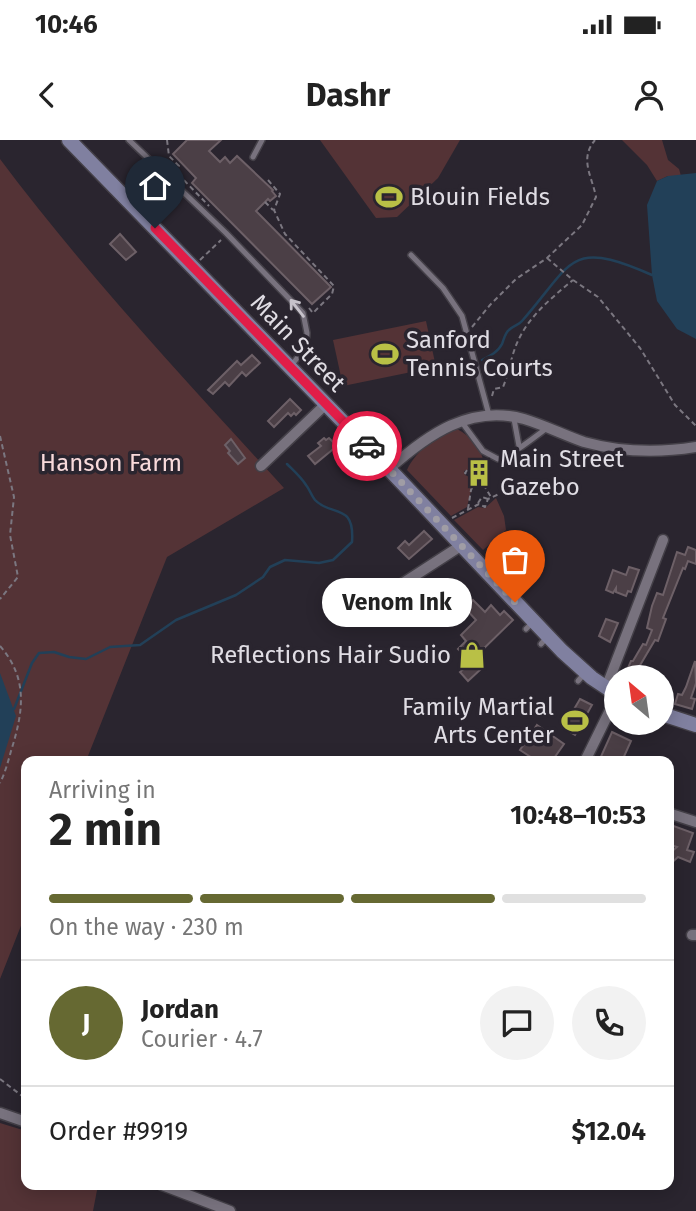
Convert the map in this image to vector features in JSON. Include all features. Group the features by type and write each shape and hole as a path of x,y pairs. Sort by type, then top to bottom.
{"main road":[{"name":"Main Street","path":"69,140 390,469 462,545 544,640 581,677 604,688"},
{"path":"674,718 696,725"}],"street":[{"path":"261,466 326,404"},
{"path":"390,469 429,436 461,421 489,415 514,417 586,442 624,449 655,451 696,447"},
{"path":"622,665 663,540"},
{"path":"391,591 462,545"},
{"path":"588,756 604,723"},
{"path":"674,815 696,822"},
{"path":"0,1113 21,1120"},
{"path":"176,1190 230,1211"}],"lane":[{"path":"129,140 227,234 303,313 306,347 290,367"},
{"path":"253,157 262,140"},
{"path":"139,213 173,181"},
{"path":"411,255 443,288 462,316 489,415"},
{"path":"514,417 519,446"},
{"path":"461,421 483,451 494,459 504,458 547,428"}],"path":[{"path":"167,140 169,156 179,166 174,170 213,209"},
{"path":"467,334 490,305 516,279 547,258 582,225 596,197 586,159 595,140"},
{"path":"268,180 280,194 274,210"},
{"path":"265,202 274,210 285,234 334,286 332,294 313,313 304,303"},
{"path":"193,267 227,234"},
{"path":"547,258 598,297 640,348 675,405 696,426"},
{"path":"485,404 491,401 494,389 503,387 510,371 514,350 531,319 573,280"},
{"path":"0,436 14,497 10,535 18,577 0,599"},
{"path":"475,469 467,469 465,472 483,482 490,499"},
{"path":"467,510 476,479"},
{"path":"478,505 485,507 490,499 499,494"},
{"path":"444,526 478,505 482,497 490,499"},
{"path":"0,646 19,675 21,714 0,783"},
{"path":"0,1079 21,1095"}],"green space":[{"name":"Blouin Fields","path":"320,140 460,140 438,178 397,217 376,218"},
{"path":"622,140 662,140 668,160 679,169 681,176 668,176 657,181 647,165"},
{"name":"Hanson Farm","path":"0,159 102,286 284,488 167,557 88,756 21,756 21,926 0,979"},
{"name":"Sanford Tennis Courts","path":"426,321 436,367 343,386 333,340"},
{"path":"457,429 475,444 484,465 464,471 465,475 474,479 467,507 451,516 407,470 416,456 428,445"},
{"path":"496,498 504,516 506,530 483,550 454,520 478,507 485,508"},
{"path":"0,1123 21,1129 21,1190 97,1190 93,1211 0,1211"}],"water":[{"path":"696,173 696,339 677,329 657,301 652,275 647,205 657,181 668,176"},
{"path":"0,673 16,716 0,768"}],"building":[{"path":"187,140 221,140 209,151 220,162 225,157 230,163 237,156 273,190 276,196 270,201 268,199 256,211 331,287 312,304 192,183 196,178 173,154"},
{"path":"120,234 136,252 126,260 110,244"},
{"path":"252,355 260,363 246,376 242,372 229,386 225,382 213,394 208,390 237,361 241,365"},
{"path":"290,399 301,410 296,415 294,413 291,416 288,413 274,427 268,421"},
{"path":"329,438 337,446 315,464 308,456 321,446 318,443"},
{"path":"231,439 245,458 238,464 225,445"},
{"path":"424,531 432,539 409,559 398,548 405,541 409,545"},
{"path":"688,547 696,550 696,564 688,561 685,569 683,568 663,618 666,619 658,641 655,640 640,665 629,665 643,644 646,645 652,630 647,628 652,606 657,593 663,595 677,552 685,555"},
{"path":"629,567 639,570 631,592 628,591 626,596 616,592 616,588 613,593 606,590 613,570 626,575"},
{"path":"473,600 485,612 491,605 500,615 504,611 513,620 472,660 481,669 468,681 460,672 466,667 460,661 465,656 458,649 466,641 461,635 476,620 465,608"},
{"path":"606,619 618,623 610,642 599,636"},
{"path":"695,661 696,683 691,698 695,699 692,709 675,704 678,694 682,695 686,687"},
{"name":"Family Martial Arts Center","path":"580,699 592,705 575,735 563,728"},
{"path":"537,725 564,744 556,756 529,756 520,750"},
{"path":"611,735 618,735 631,741 624,756 601,756"},
{"path":"674,826 693,833 687,850 694,852 690,862 678,857 674,861 674,850 677,847 674,846"}],"waterway":[{"path":"482,360 498,349 508,331 521,322 564,271 575,262 588,258 604,258 652,275"},
{"path":"14,709 32,663 39,653 54,652 86,659 110,647 140,645 176,620 236,595 263,577 270,567 285,560 319,563 333,560 352,542 350,521 341,512 315,500 302,479 287,464"}],"way so far":[{"path":"367,446 515,602"}],"place":[{"name":"Blouin Fields","path":"389,197"},
{"name":"Sanford Tennis Courts","path":"385,354"},
{"name":"Main Street Gazebo","path":"479,473"},
{"name":"Venom Ink","path":"515,602"},
{"name":"Reflections Hair Sudio","path":"472,655"},
{"name":"Family Martial Arts Center","path":"575,721"}],"route":[{"path":"155,228 367,446"}]}
